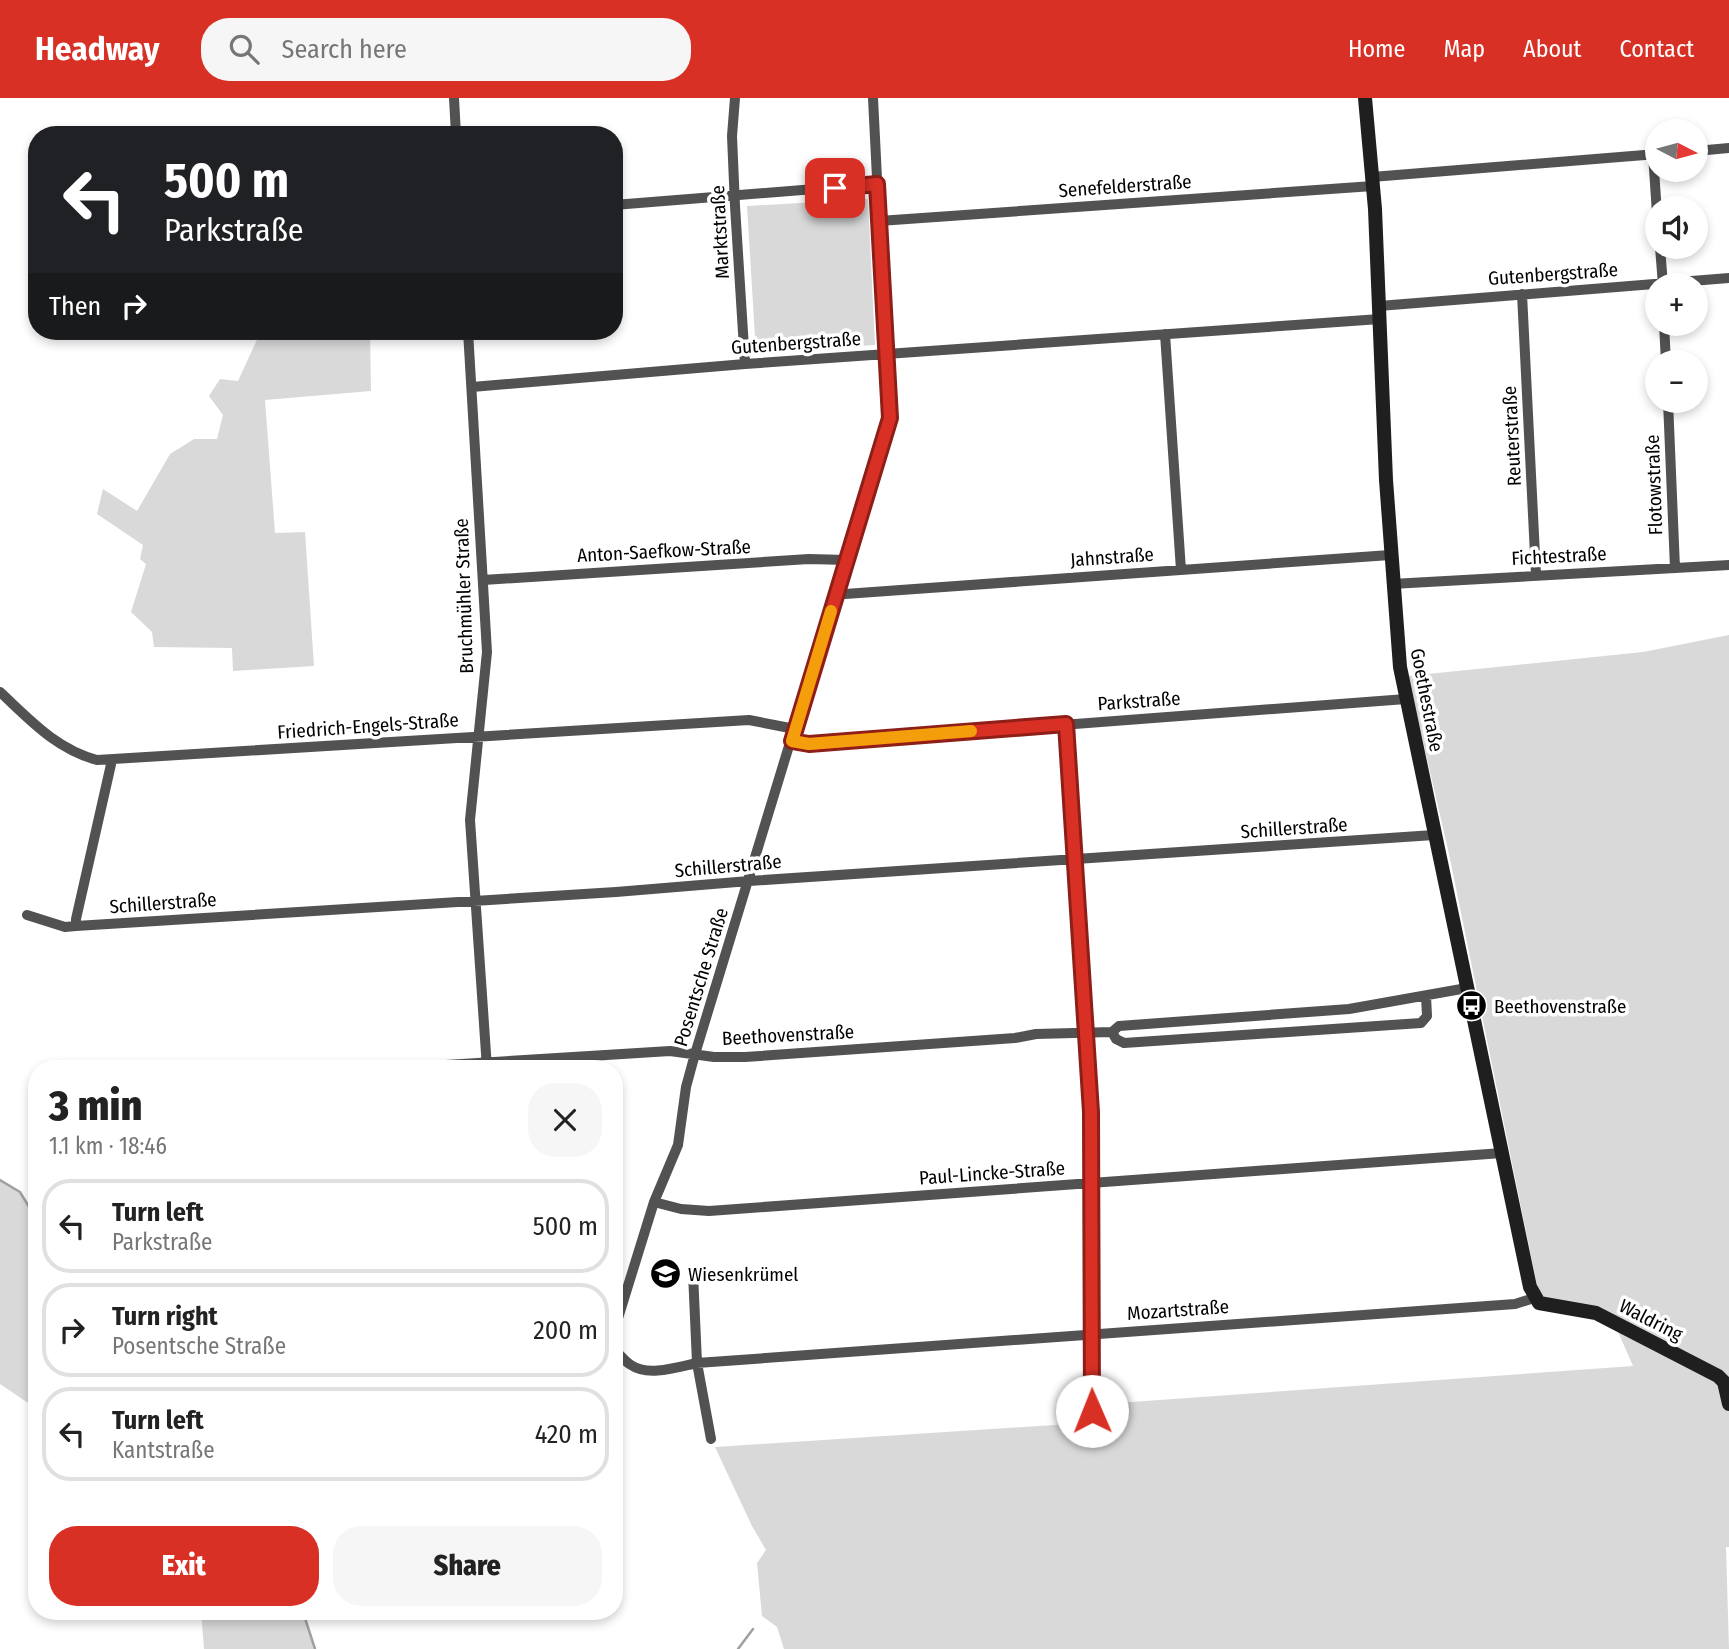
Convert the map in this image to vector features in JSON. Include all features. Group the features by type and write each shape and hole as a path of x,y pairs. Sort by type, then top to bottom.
{"street":[{"path":"454,98 456,126"},
{"name":"Marktstraße","path":"735,98 732,136 746,364"},
{"name":"Posentsche Straße","path":"623,1302 654,1202 677,1145 686,1087 695,1054 890,418 873,98"},
{"name":"Goethestraße","path":"1365,98 1380,312 1390,555 1398,656 1534,1298"},
{"path":"1708,149 1729,148"},
{"name":"Senefelderstraße","path":"879,221 1372,181 1645,155"},
{"path":"623,204 877,184"},
{"name":"Gutenbergstraße","path":"1708,280 1729,278"},
{"name":"Gutenbergstraße","path":"472,387 1165,334 1522,294 1645,285"},
{"name":"Reuterstraße","path":"1522,294 1536,575"},
{"path":"1165,334 1181,569"},
{"name":"Bruchmühler Straße","path":"469,340 487,667 470,820 487,1060"},
{"name":"Flotowstraße","path":"1669,413 1675,568"},
{"name":"Jahnstraße","path":"837,592 845,594 1390,555"},
{"name":"Anton-Saefkow-Straße","path":"483,580 809,559 847,560"},
{"name":"Fichtestraße","path":"1392,584 1729,565"},
{"name":"Friedrich-Engels-Straße","path":"0,692 61,746 80,755 112,760 749,720 794,735"},
{"name":"Parkstraße","path":"794,735 809,744 1406,699"},
{"path":"1066,724 1091,1112 1092,1411"},
{"path":"76,926 112,760"},
{"name":"Schillerstraße","path":"27,915 65,927 1434,835"},
{"name":"Beethovenstraße","path":"560,1060 670,1051 715,1057 744,1057 1015,1038 1036,1034 1112,1032 1119,1026 1349,1009 1467,988"},
{"name":"Beethovenstraße","path":"1112,1032 1116,1039 1124,1043 1421,1023 1427,1016 1426,996"},
{"name":"Paul-Lincke-Straße","path":"654,1202 681,1209 709,1211 1502,1153"},
{"path":"692,1273 697,1363 711,1439"},
{"name":"Mozartstraße","path":"697,1363 1515,1304 1534,1298"},
{"name":"Waldring","path":"1534,1298 1546,1305 1596,1313 1712,1373 1724,1382 1729,1404"},
{"path":"623,1358 637,1368 671,1368 697,1363"}],"shaded area":[{"path":"868,199 875,345 756,353 747,206"},
{"path":"257,340 370,340 371,391 265,400 275,533 305,532 314,666 233,671 232,648 154,647 152,632 131,612 146,564 140,559 143,545 97,514 103,489 137,511 170,454 194,439 217,439 223,415 209,396 220,379 238,381"},
{"path":"1729,635 1729,1547 1726,1547 1729,1649 784,1649 777,1627 762,1616 757,1563 766,1550 715,1447 1084,1423 1103,1404 1633,1366 1605,1311 1540,1300 1449,854 1408,676 1643,652"},
{"path":"0,1180 20,1192 28,1205 28,1403 0,1384"},
{"path":"202,1620 306,1620 315,1649 204,1649"}],"waterway":[{"path":"0,1180 20,1192 28,1205"},
{"path":"306,1620 315,1649"},
{"path":"738,1649 753,1629"}],"slow traffic":[{"path":"831,611 792,741 809,744 971,731"}],"place":[{"name":"Beethovenstraße","path":"1471,1006"},
{"name":"Wiesenkrümel","path":"665,1274"}],"route":[{"path":"835,188 877,184 890,418 792,741 809,744 1066,724 1091,1112 1092,1411"}]}
